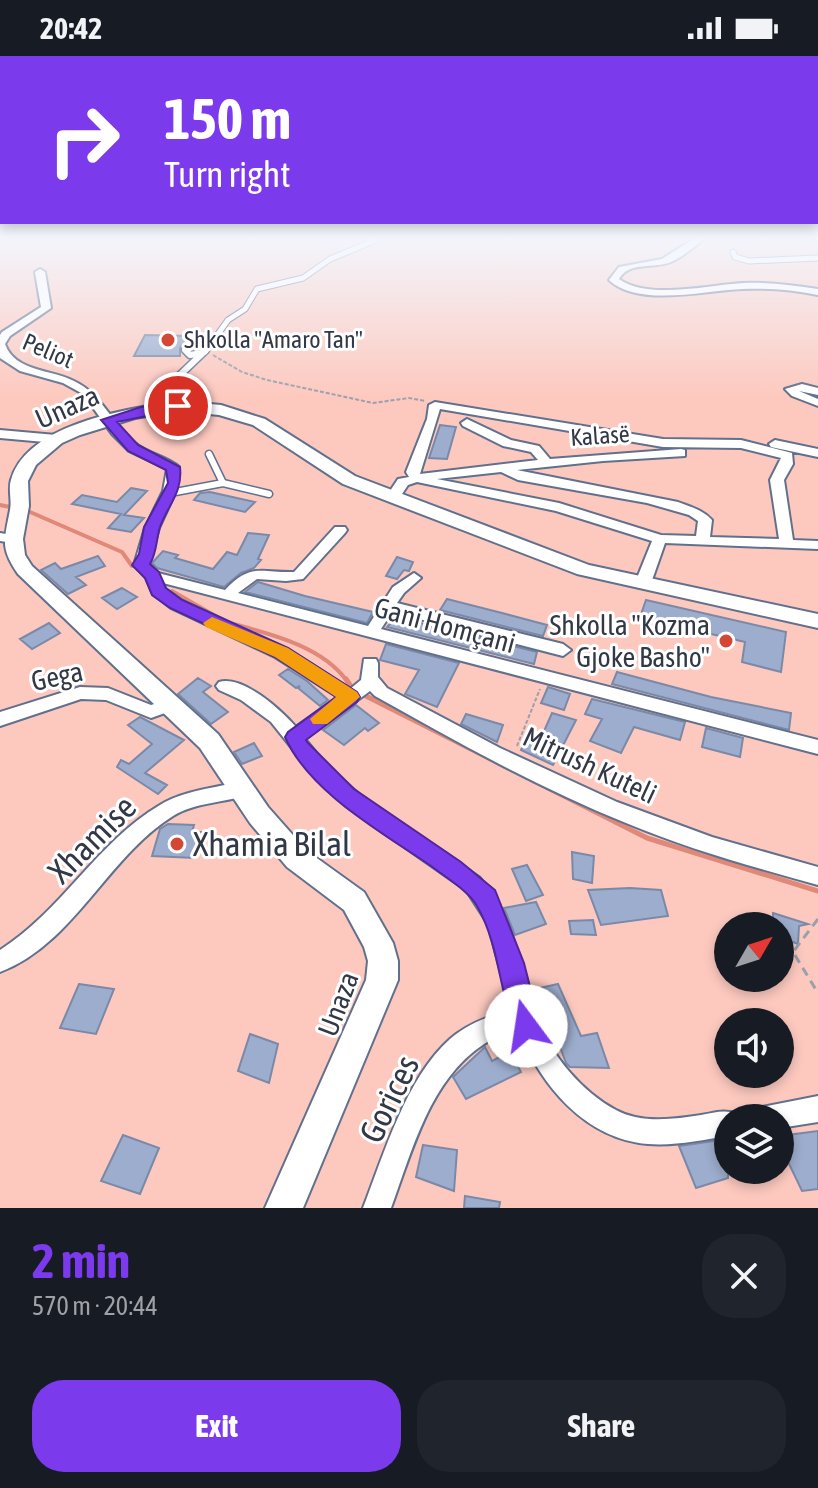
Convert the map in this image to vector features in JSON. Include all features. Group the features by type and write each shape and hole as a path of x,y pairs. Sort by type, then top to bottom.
{"main road":[{"name":"Unaza","path":"284,1208 382,980 383,961 378,943 354,901 297,859 259,815 209,741 25,570 4,540 19,522 22,473 28,462 56,439 108,420 154,408 178,406 221,410 259,422 338,475 584,570 818,621"}],"street":[{"name":"Peliot","path":"43,290 46,308 6,334 0,344 4,356 24,369 67,381 87,392 133,448 173,467 175,483 170,493"},
{"path":"639,290 675,290"},
{"path":"791,290 818,292"},
{"path":"818,392 798,386 791,391 818,403"},
{"path":"416,478 412,472 433,419 435,405 477,410 518,422 569,426 663,443 741,444 782,453 789,459 777,480 787,544"},
{"path":"467,423 507,443 535,449 547,463"},
{"path":"0,434 56,439"},
{"name":"Kalasë","path":"416,478 547,463 695,452 741,444 764,443 818,453"},
{"path":"503,468 518,476 565,486 636,495 693,511 705,520 702,542"},
{"path":"393,497 398,485 416,478 559,507 660,539 818,545"},
{"path":"559,507 565,486"},
{"path":"170,493 152,527 147,554 141,565 153,576 158,591 176,604 281,653 350,697 295,737"},
{"path":"228,595 243,578 256,573 298,576 340,530"},
{"path":"643,583 660,539"},
{"name":"Gani Homçani","path":"153,576 818,747"},
{"path":"371,633 398,590 414,578"},
{"path":"388,606 563,650"},
{"name":"Mitrush Kuteli","path":"350,697 371,673 381,692 609,808 665,830 818,876"},
{"path":"225,686 269,706 295,737 306,756 346,795 453,869 486,898 511,963 524,1018 535,1045 552,1068 600,1114 625,1127 654,1131 714,1125"},
{"name":"Gega","path":"0,719 80,693 108,694 151,712 170,705"},
{"name":"Xhamise","path":"0,962 47,929 166,810 243,789"},
{"name":"Gorices","path":"377,1208 410,1126 444,1062 477,1034 524,1018"},
{"path":"794,1113 818,1109"}],"lane":[{"path":"154,408 160,394 204,353 228,320 245,309 257,290"},
{"path":"185,350 190,355 204,353"},
{"path":"209,454 223,483"},
{"path":"170,493 223,483 269,494"}],"path":[{"path":"204,353 267,380 373,403 409,398 435,405"},
{"path":"511,760 544,678"},
{"path":"818,919 793,952 818,993"}],"shaded area":[{"path":"0,290 818,290 818,1208 0,1208"}],"building":[{"path":"145,335 189,336 180,348 180,356 134,356"},
{"path":"440,425 456,427 447,459 429,458"},
{"path":"131,488 147,491 124,515 144,518 131,532 108,528 121,514 72,504 82,495 117,502"},
{"path":"210,492 255,502 245,512 194,500 200,493"},
{"path":"248,533 269,535 258,559 261,560 224,587 157,568 152,563 163,551 178,555 175,558 213,569 227,552 237,555"},
{"path":"98,556 105,566 76,577 86,585 68,594 41,570 55,563 61,569"},
{"path":"397,557 413,562 409,571 404,570 397,579 386,576"},
{"path":"258,582 373,612 367,623 245,592"},
{"path":"122,588 137,597 117,609 102,598"},
{"path":"447,599 547,625 543,636 440,610"},
{"path":"646,600 786,632 781,672 742,662 745,642 640,617"},
{"path":"396,617 537,652 534,664 387,627"},
{"path":"49,623 60,633 32,649 20,639"},
{"path":"386,644 459,663 437,707 405,694 419,670 380,660"},
{"path":"288,669 328,700 320,706 298,688 300,686 296,688 279,675"},
{"path":"617,672 711,697 791,713 789,730 612,684"},
{"path":"198,678 211,686 203,692 228,712 211,724 178,694"},
{"path":"548,687 570,694 564,710 541,703"},
{"path":"592,699 685,722 680,740 634,727 621,753 590,741 602,719 585,714"},
{"path":"356,705 379,723 368,731 365,728 344,745 323,730"},
{"path":"552,713 576,720 553,765 521,750 529,733 541,738"},
{"path":"466,714 503,725 497,742 461,724"},
{"path":"140,717 184,740 145,773 167,785 158,794 117,767 121,760 129,764 152,744 128,725"},
{"path":"706,728 743,738 740,757 702,747"},
{"path":"254,743 262,756 242,764 234,752"},
{"name":"Xhamia Bilal","path":"168,824 194,825 192,832 202,832 195,858 152,856 160,829"},
{"path":"572,852 594,856 592,883 573,879"},
{"path":"527,865 543,895 526,901 512,869"},
{"path":"588,890 661,890 668,916 601,925"},
{"path":"536,902 546,924 515,935 504,908"},
{"path":"593,920 596,935 571,934 569,921"},
{"path":"794,920 808,924 799,926 798,944 794,942"},
{"path":"79,984 114,989 96,1034 60,1028"},
{"path":"558,984 581,1036 597,1033 609,1068 570,1067 566,1063 554,1031 548,1032 531,990"},
{"path":"250,1034 278,1044 269,1083 238,1071"},
{"path":"485,1047 492,1061 510,1051 521,1072 466,1099 453,1077"},
{"path":"818,1131 818,1189 802,1191 794,1174 794,1134"},
{"path":"123,1135 159,1148 140,1194 101,1181"},
{"path":"714,1141 714,1182 696,1188 679,1146"},
{"path":"423,1145 457,1150 454,1191 416,1177"},
{"path":"465,1196 500,1202 499,1208 464,1208"}],"waterway":[{"path":"0,505 10,507"},
{"path":"30,512 122,552 132,566"},
{"path":"172,591 219,618"},
{"path":"230,623 310,650 347,681"},
{"path":"346,679 350,685"},
{"path":"362,694 647,838 818,891"}],"slow traffic":[{"path":"212,623 281,653 350,697 320,719"}],"place":[{"name":"Shkolla \"Amaro Tan\"","path":"168,340"},
{"name":"Shkolla \"Kozma Gjoke Basho\"","path":"726,641"},
{"name":"Xhamia Bilal","path":"177,844"}],"route":[{"path":"178,406 154,408 108,420 133,448 173,467 175,483 152,527 147,554 141,565 153,576 158,591 164,597 211,623 281,653 350,697 295,737 299,747 346,795 453,869 486,898 511,963 526,1026"}]}
